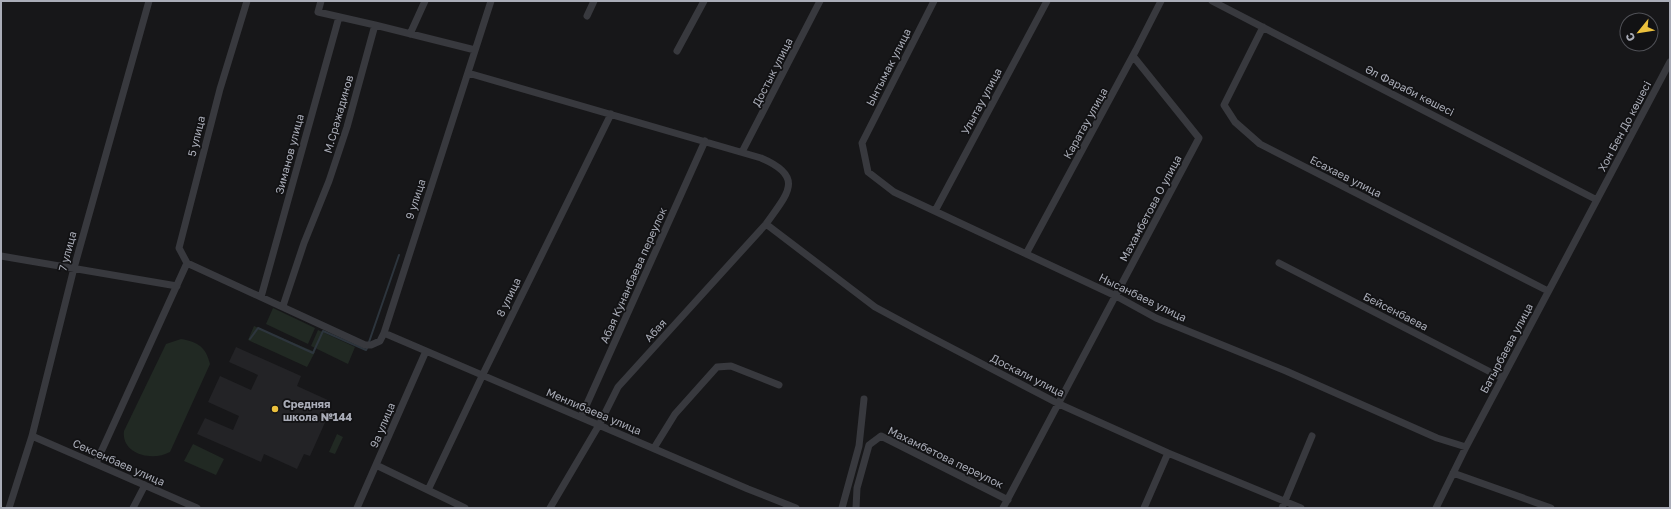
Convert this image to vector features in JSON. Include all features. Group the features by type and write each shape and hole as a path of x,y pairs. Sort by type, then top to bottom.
{"street":[{"name":"7 улица","path":"9,508 32,436 74,268 149,1"},
{"name":"5 улица","path":"187,263 179,248 220,89 247,1"},
{"path":"320,1 318,12 476,50"},
{"path":"410,34 425,1"},
{"name":"9 улица","path":"384,333 491,1"},
{"path":"587,16 594,1"},
{"path":"677,51 704,1"},
{"name":"Достык улица","path":"742,152 820,1"},
{"name":"Ынтымак улица","path":"862,143 934,1"},
{"name":"Улытау улица","path":"934,211 1047,1"},
{"name":"Каратау улица","path":"1026,254 1161,1"},
{"name":"Әл Фараби көшесі","path":"1212,1 1597,200"},
{"name":"Зиманов улица","path":"261,297 339,17"},
{"name":"М.Сражадинов","path":"283,306 304,243 329,180 375,25"},
{"name":"Есахаев улица","path":"1263,27 1224,105 1235,122 1260,144 1548,291"},
{"name":"Махамбетова О улица","path":"1004,508 1199,138 1133,56"},
{"name":"Хон Бен До көшесі","path":"1597,200 1670,62"},
{"path":"468,73 742,152"},
{"name":"8 улица","path":"428,490 482,376 611,114"},
{"name":"Абая Кунанбаева переулок","path":"581,417 704,142"},
{"name":"Нысанбаев улица","path":"862,143 868,172 894,192 1116,296 1156,318 1286,371 1437,438 1466,447"},
{"name":"Абая","path":"550,508 599,425 618,387 766,224 789,189 789,179 777,165 742,152"},
{"name":"Батырбаева улица","path":"1436,508 1502,378 1597,200"},
{"name":"Доскали улица","path":"766,224 875,307 1059,404 1283,505 1301,508"},
{"path":"1,256 177,286"},
{"path":"96,463 187,263 366,345 376,344 380,341 384,333"},
{"name":"Бейсенбаева","path":"1279,263 1502,378"},
{"name":"Менлибаева улица","path":"384,333 482,376 796,508"},
{"name":"9а улица","path":"357,508 426,351"},
{"path":"654,448 675,414 717,367 731,366 779,384"},
{"path":"842,508 859,446 864,399"},
{"name":"Сексенбаев улица","path":"32,436 196,508"},
{"name":"Махамбетова переулок","path":"856,508 857,488 869,445 881,436 1008,500"},
{"path":"1283,505 1312,436"},
{"path":"1144,508 1168,452"},
{"path":"376,465 465,508"},
{"path":"1453,474 1551,508"},
{"path":"133,508 145,485"}],"shaded area":[{"path":"273,308 315,328 308,344 266,324"},
{"path":"254,326 315,352 307,367 248,340"},
{"path":"318,330 355,347 348,364 311,346"},
{"path":"181,339 197,344 204,349 210,364 170,452 155,456 139,454 127,445 124,439 124,431 166,344"},
{"name":"Средняя школа №144","path":"236,347 301,376 297,386 330,401 323,416 327,418 310,456 304,454 297,469 264,454 261,462 197,434 205,418 233,430 239,416 208,402 220,376 251,390 258,375 229,362"},
{"path":"337,434 343,437 335,454 329,452"},
{"path":"193,444 224,459 216,475 184,461"}],"waterway":[{"path":"369,342 399,255"},
{"path":"250,339 258,328 313,353 323,331 366,350 367,348"}],"place":[{"name":"Средняя школа №144","path":"275,409"}]}
